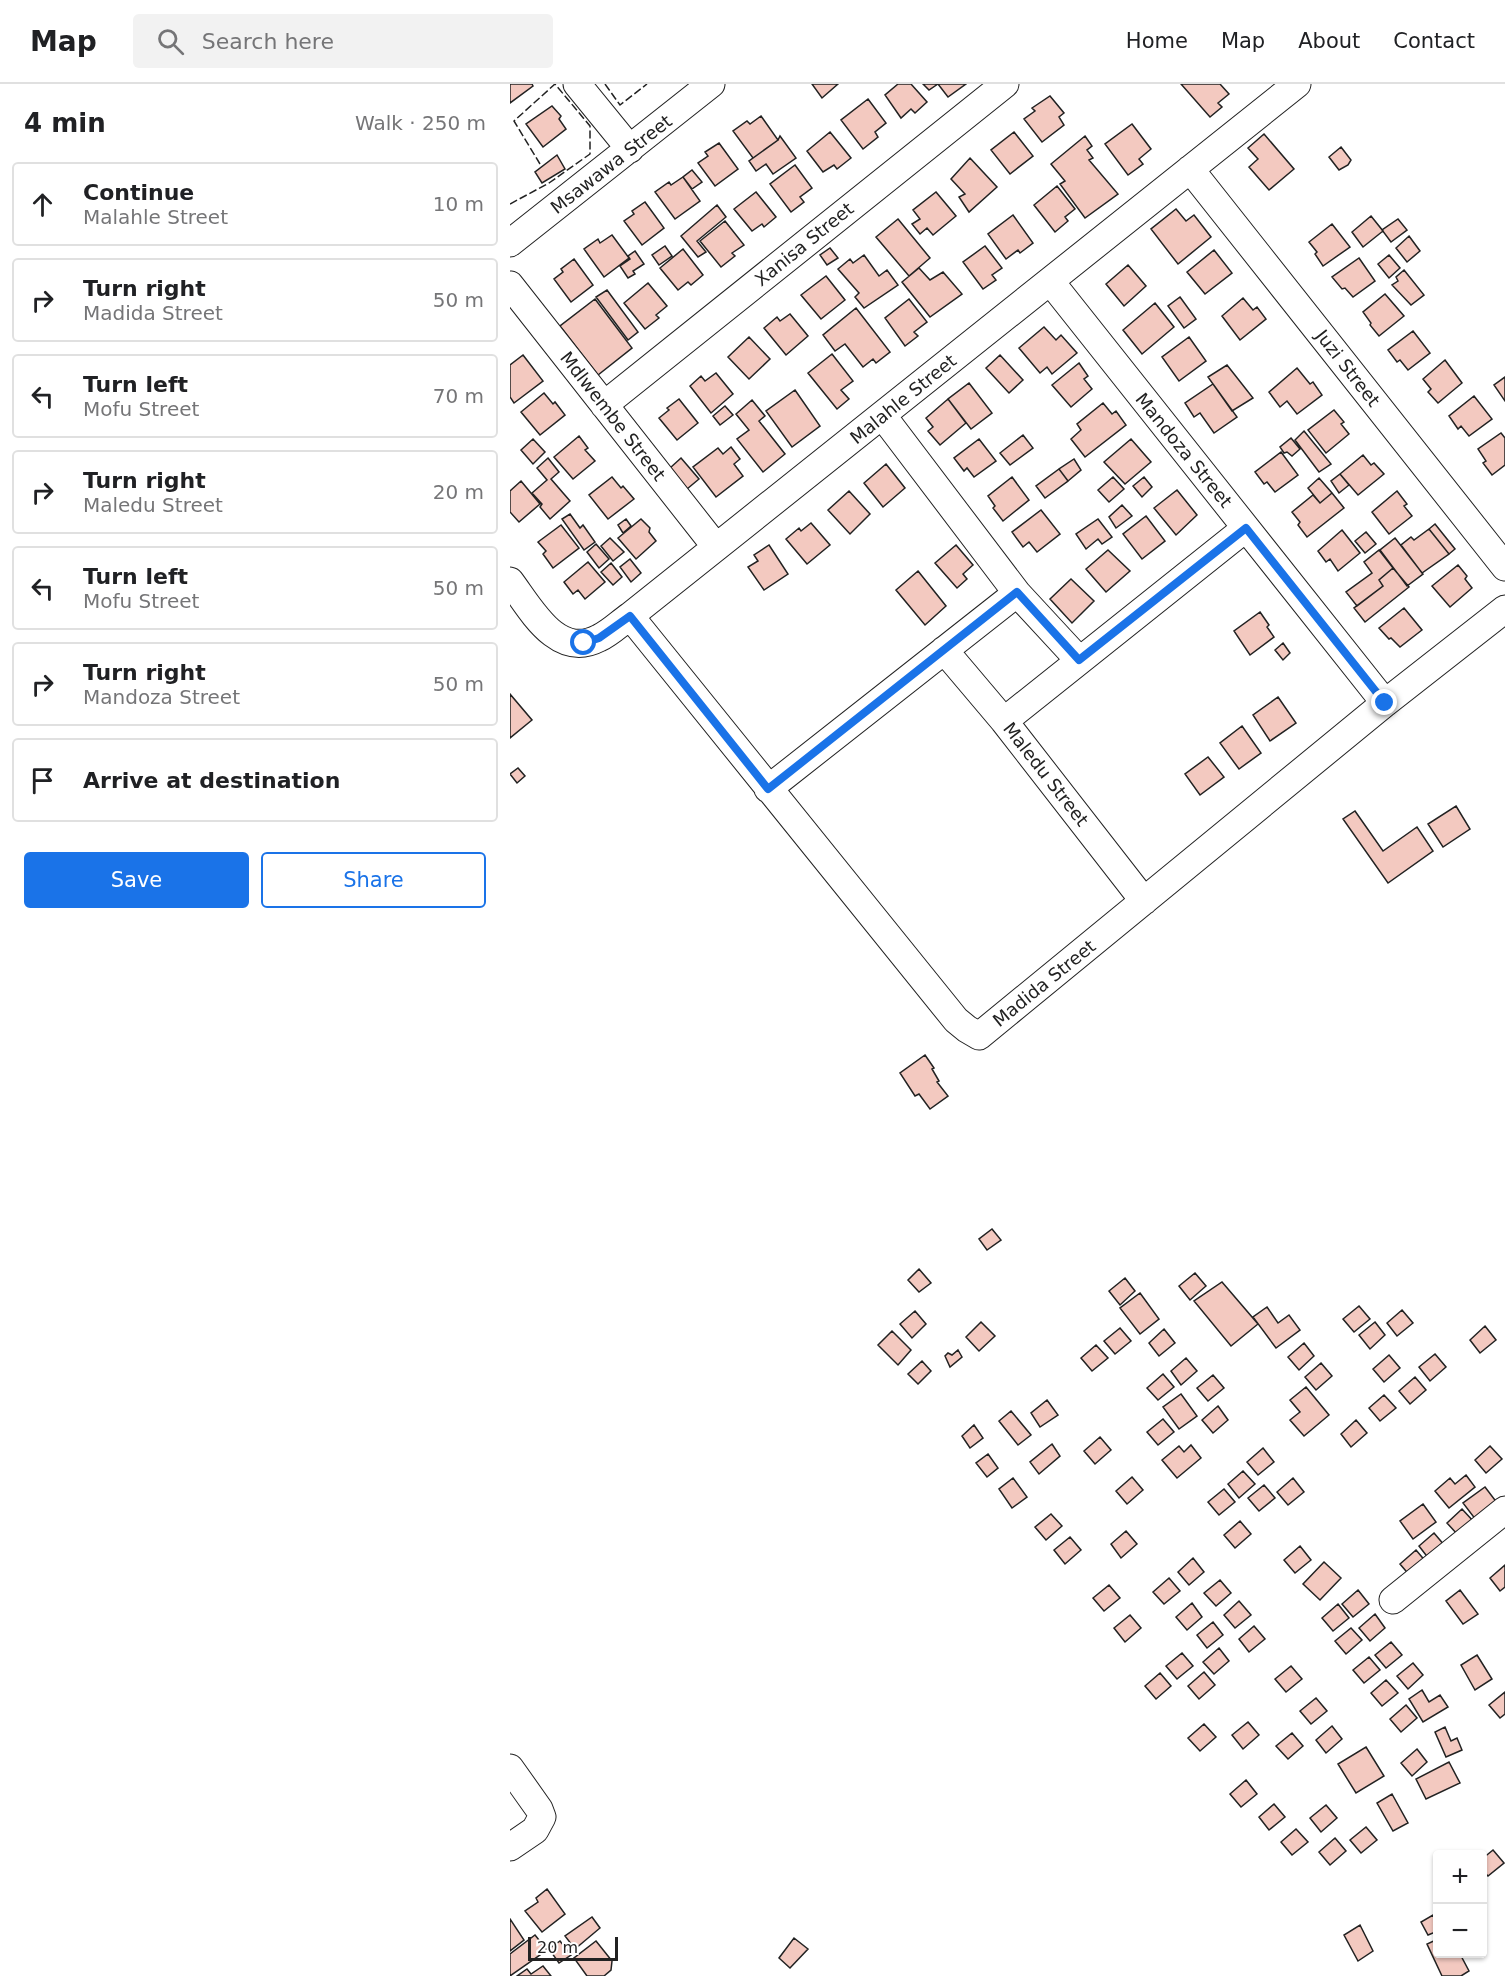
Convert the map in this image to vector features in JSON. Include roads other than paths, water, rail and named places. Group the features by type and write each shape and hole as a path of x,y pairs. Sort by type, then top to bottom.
{"street":[{"path":"577,84 630,150"},
{"name":"Msawawa Street","path":"510,243 711,84"},
{"name":"Xanisa Street","path":"604,405 1005,84"},
{"name":"Malahle Street","path":"510,581 547,630 566,641 584,643 599,638 630,616 1297,84"},
{"name":"Juzi Street","path":"1190,169 1505,567"},
{"name":"Mandoza Street","path":"1050,281 1385,703"},
{"name":"Mdlwembe Street","path":"510,285 716,547"},
{"path":"882,415 1017,592 1079,660"},
{"path":"1004,721 1246,528"},
{"path":"768,789 1017,592"},
{"name":"Madida Street","path":"630,616 956,1020 979,1036 1385,703 1505,609"},
{"name":"Maledu Street","path":"944,650 1004,721 1144,901"},
{"path":"1393,1600 1505,1509"},
{"path":"510,1768 539,1809 542,1817 535,1830 510,1847"}]}
